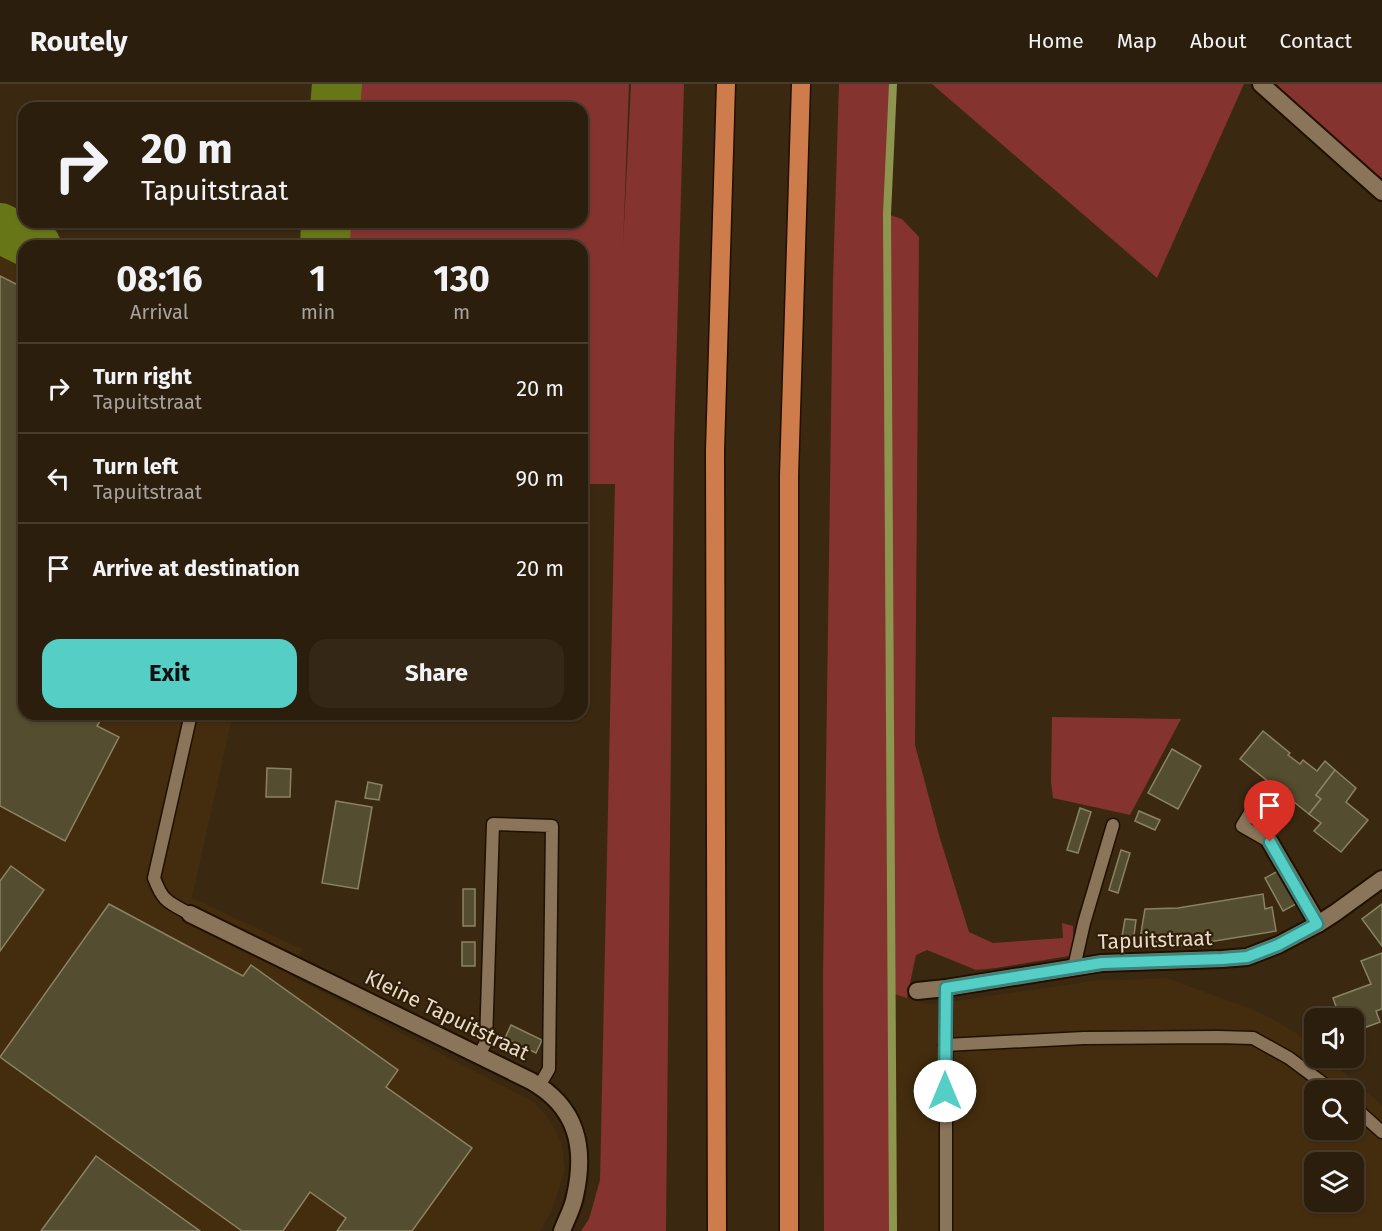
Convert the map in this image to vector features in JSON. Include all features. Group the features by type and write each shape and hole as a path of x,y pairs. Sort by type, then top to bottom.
{"highway":[{"path":"717,1231 715,451 726,84"},
{"path":"789,1231 789,476 801,84"}],"street":[{"path":"1260,84 1382,192"},
{"path":"1270,842 1317,924"},
{"name":"Tapuitstraat","path":"917,991 1102,963 1247,957 1278,945 1317,924 1382,879"},
{"name":"Kleine Tapuitstraat","path":"190,914 479,1055 540,1086 554,1097 567,1114 577,1136 580,1163 575,1198 562,1231"}],"lane":[{"path":"190,720 154,878 160,893 169,903 190,914"},
{"path":"1261,795 1242,826 1270,842"},
{"path":"479,1055 486,1042 493,824 552,826 549,1069 540,1086"},
{"path":"1074,967 1084,923 1113,825"},
{"path":"946,988 946,1231"},
{"path":"945,1045 1084,1038 1218,1036 1253,1038 1289,1059 1318,1080"},
{"path":"1364,1116 1382,1132"}],"shaded area":[{"path":"345,84 629,84 623,246 631,84 684,84 674,445 666,1231 581,1231 589,1219 600,1180 615,484 588,484 588,240 334,240 334,228 588,228 588,102 344,102"},
{"path":"839,84 893,84 887,214 902,219 919,237 915,745 939,835 969,932 993,943 1063,938 1062,923 1073,926 1073,949 1069,956 996,968 976,970 927,950 916,955 907,998 891,993 893,1231 824,1231 823,976 833,279"},
{"path":"932,84 1244,84 1157,278"},
{"path":"1268,84 1382,84 1382,185"},
{"path":"0,246 18,255 18,720 232,720 192,898 302,949 289,975 534,1102 550,1120 562,1144 565,1170 552,1210 540,1231 0,1231"},
{"path":"1052,717 1181,719 1130,815 1053,798 1051,782"},
{"path":"1166,978 1273,1019 1304,1040 1304,1068 1338,1068 1352,1080 1304,1080 1304,1140 1364,1140 1364,1090 1382,1105 1382,1231 893,1231 891,992 929,1005 1093,981"}],"building":[{"path":"0,276 18,285 18,720 100,720 97,726 119,737 65,841 0,806"},
{"path":"1263,731 1300,764 1303,760 1317,771 1325,761 1335,770 1316,795 1321,799 1309,814 1240,759"},
{"path":"1172,749 1201,766 1178,809 1148,793"},
{"path":"267,768 291,769 290,797 266,797"},
{"path":"1335,770 1356,788 1346,802 1368,820 1341,852 1314,831 1321,823 1309,814 1321,799 1316,795"},
{"path":"368,782 382,785 379,800 365,798"},
{"path":"336,801 372,807 358,889 322,883"},
{"path":"1080,808 1091,812 1078,853 1067,850"},
{"path":"1139,811 1160,820 1155,830 1135,821"},
{"path":"1121,850 1130,853 1118,893 1109,890"},
{"path":"11,866 44,890 0,951 0,881"},
{"path":"1278,871 1296,904 1283,911 1265,878"},
{"path":"463,889 475,889 475,926 463,926"},
{"path":"1263,894 1265,909 1272,907 1276,931 1184,946 1140,939 1145,909 1178,908"},
{"path":"109,904 243,976 251,965 398,1070 386,1087 472,1148 412,1231 337,1231 346,1218 310,1192 283,1231 242,1231 0,1057"},
{"path":"1382,904 1382,946 1362,919"},
{"path":"1125,919 1136,920 1133,943 1121,942"},
{"path":"462,942 475,942 475,966 462,966"},
{"path":"1382,953 1382,1009 1376,1011 1380,1022 1364,1028 1364,1008 1336,1008 1333,998 1371,984 1361,961"},
{"path":"511,1025 542,1040 536,1053 505,1038"},
{"path":"96,1156 200,1231 41,1231"}],"waterway":[{"path":"336,102 337,84"},
{"path":"893,84 887,214 893,1231"},
{"path":"0,228 24,240"},
{"path":"325,240 326,228"}],"route":[{"path":"945,1091 946,988 1102,963 1247,957 1278,945 1317,924 1270,842"}]}
